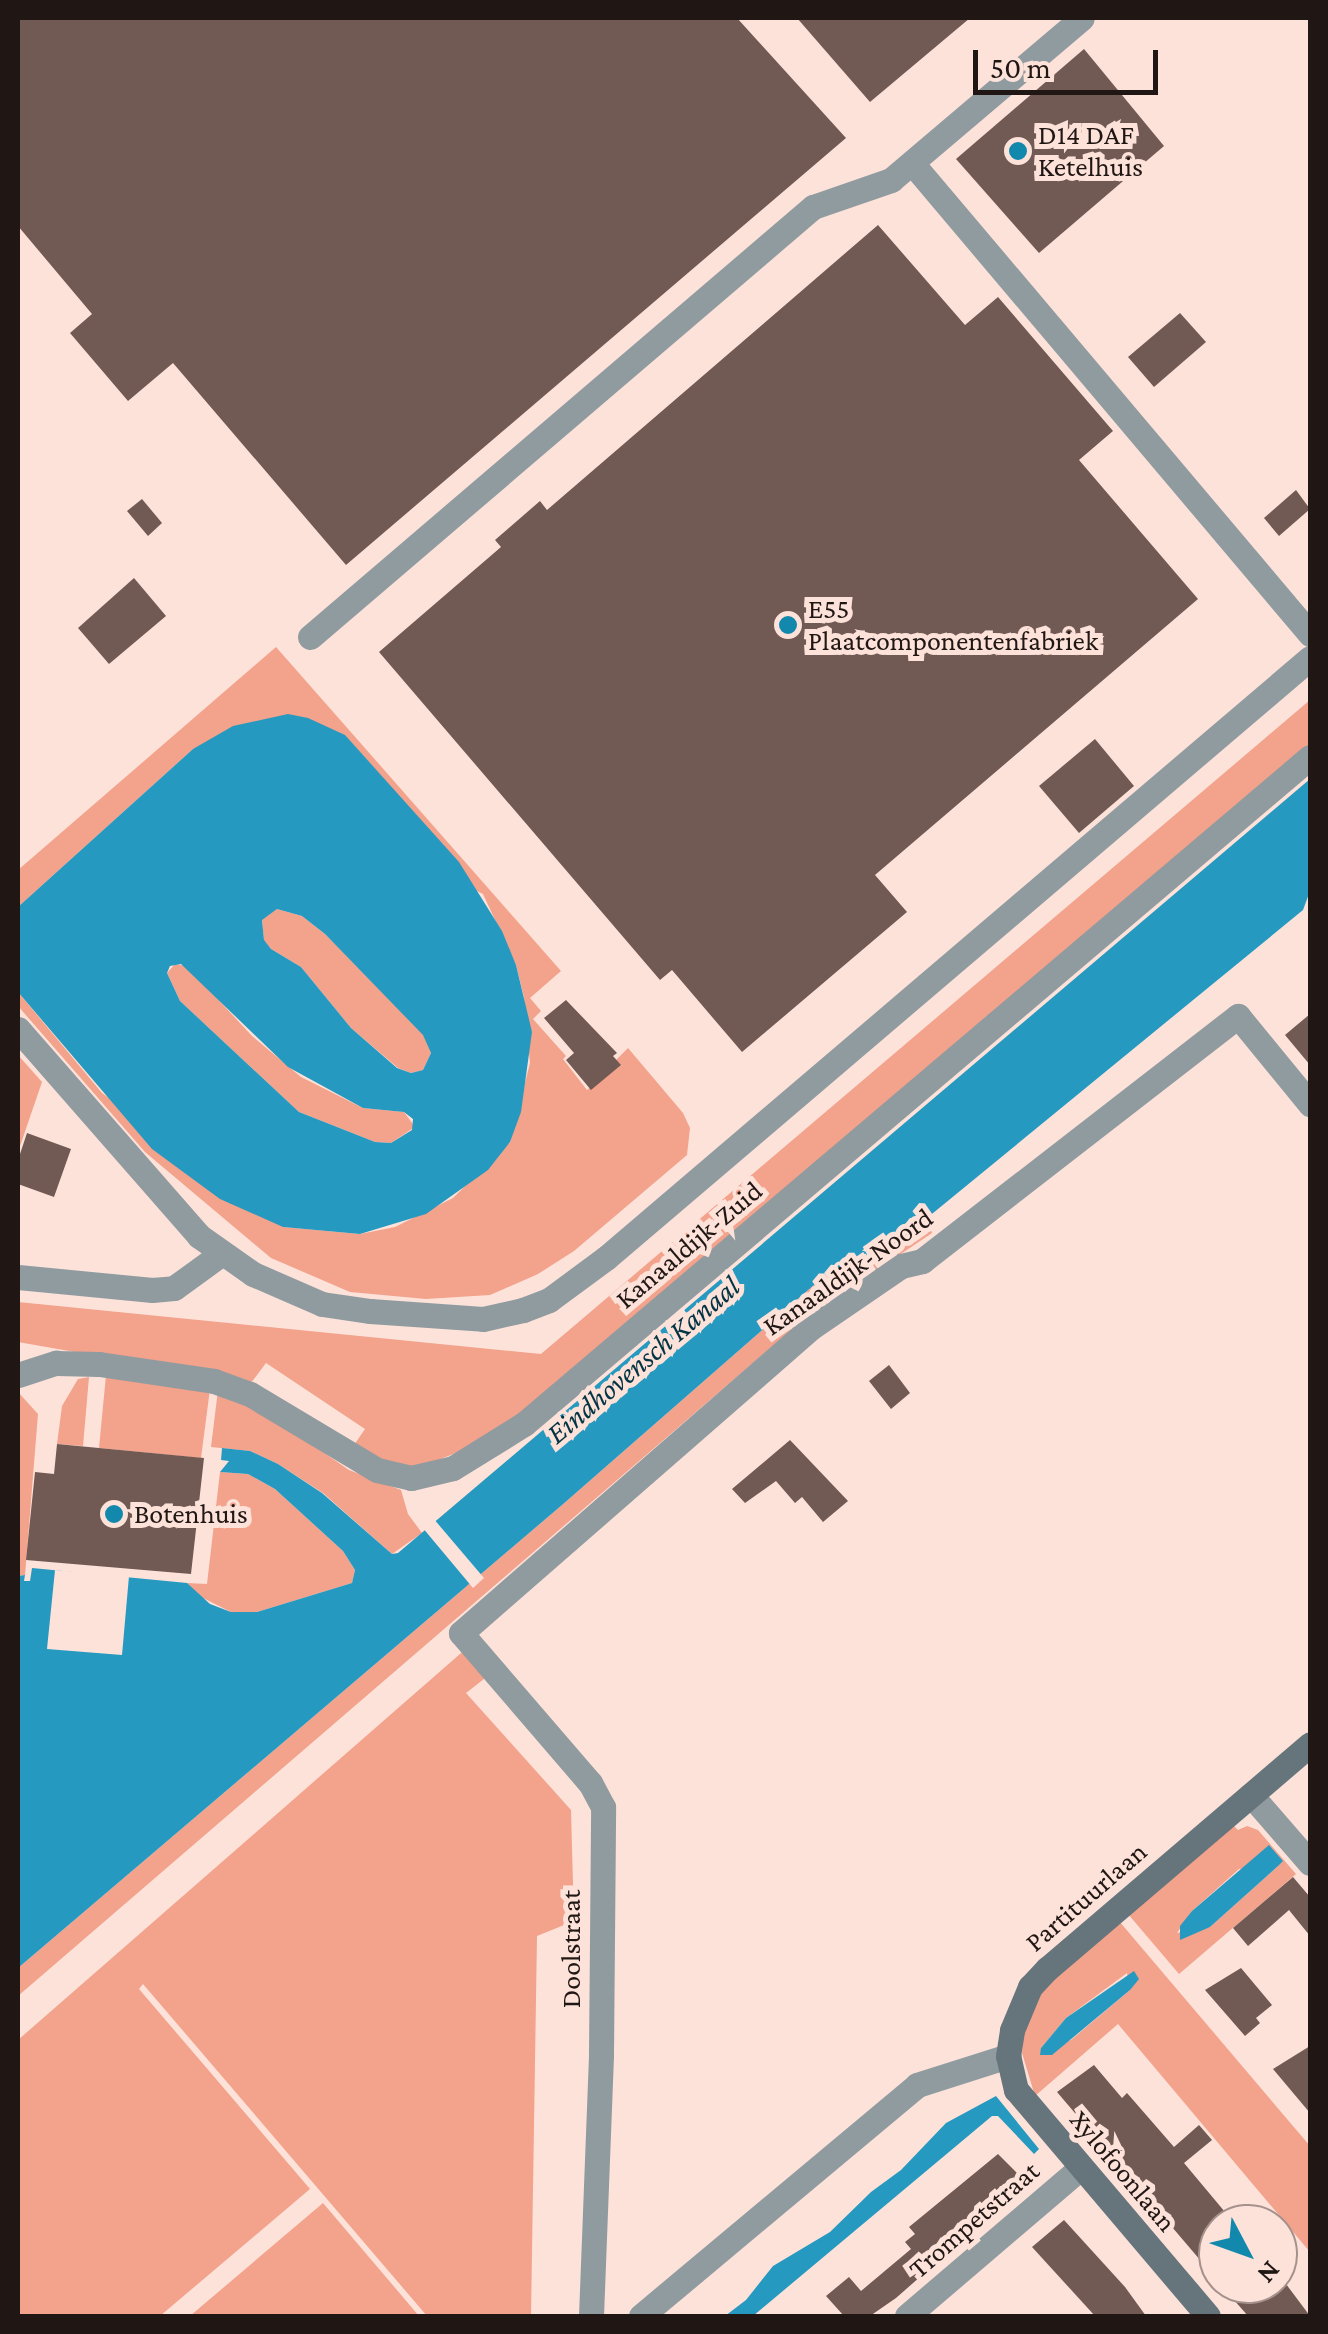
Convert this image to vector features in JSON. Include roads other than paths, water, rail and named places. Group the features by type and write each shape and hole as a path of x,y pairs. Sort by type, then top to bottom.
{"street":[{"path":"310,637 813,207 891,180 1082,18"},
{"path":"912,163 1310,634"},
{"path":"18,1029 164,1199 221,1254 290,1293 322,1304 370,1311 483,1319 550,1300 606,1258 1310,658"},
{"name":"Kanaaldijk-Zuid","path":"18,1376 56,1363 99,1364 214,1381 250,1394 378,1470 411,1478 454,1468 524,1424 1310,757"},
{"name":"Kanaaldijk-Noord","path":"461,1633 812,1327 901,1266 922,1261 1238,1016 1310,1104"},
{"path":"18,1277 152,1290 174,1288 221,1254"},
{"name":"Doolstraat","path":"461,1633 590,1783 602,1808 601,2054 591,2316"},
{"name":"Partituurlaan","path":"1008,2056 1019,2008 1030,1987 1310,1744"},
{"path":"1251,1794 1310,1863"},
{"path":"641,2316 917,2084 1008,2056"},
{"name":"Xylofoonlaan","path":"1008,2056 1016,2090 1079,2169 1208,2316"},
{"name":"Trompetstraat","path":"907,2316 1079,2169"}],"water":[{"path":"288,714 308,718 345,735 459,862 502,931 516,965 532,1032 521,1112 510,1142 488,1170 426,1214 360,1234 283,1227 220,1199 152,1149 18,992 18,907 193,749 233,726","holes":["277,909 302,916 325,934 423,1035 431,1053 423,1070 411,1073 397,1068 351,1028 301,967 271,949 264,940 262,920","181,964 288,1067 363,1108 404,1112 413,1119 412,1130 391,1143 375,1142 299,1112 180,1001 167,973 170,966"]},
{"name":"Eindhovensch Kanaal","path":"1310,779 1310,891 1303,910 883,1254 847,1264 823,1277 562,1505 18,1968 18,1576 25,1575 24,1581 30,1581 32,1568 187,1583 210,1604 231,1612 257,1612 352,1583 355,1570 343,1551 275,1489 248,1474 220,1472 229,1461 221,1460 222,1448 250,1451 278,1464 322,1493 392,1554 398,1553"},
{"path":"1269,1845 1283,1861 1210,1927 1180,1940 1180,1926 1192,1911"},
{"path":"1134,1971 1139,1979 1130,1990 1052,2055 1040,2055 1041,2048 1066,2018"},
{"path":"996,2096 1039,2149 1034,2154 998,2116 992,2116 753,2316 725,2316 746,2300 773,2266 830,2232 871,2192 901,2170 946,2123"}],"place":[{"name":"D14 DAF Ketelhuis","path":"1018,151"},
{"name":"E55 Plaatcomponentenfabriek","path":"788,625"},
{"name":"Botenhuis","path":"114,1514"}]}
